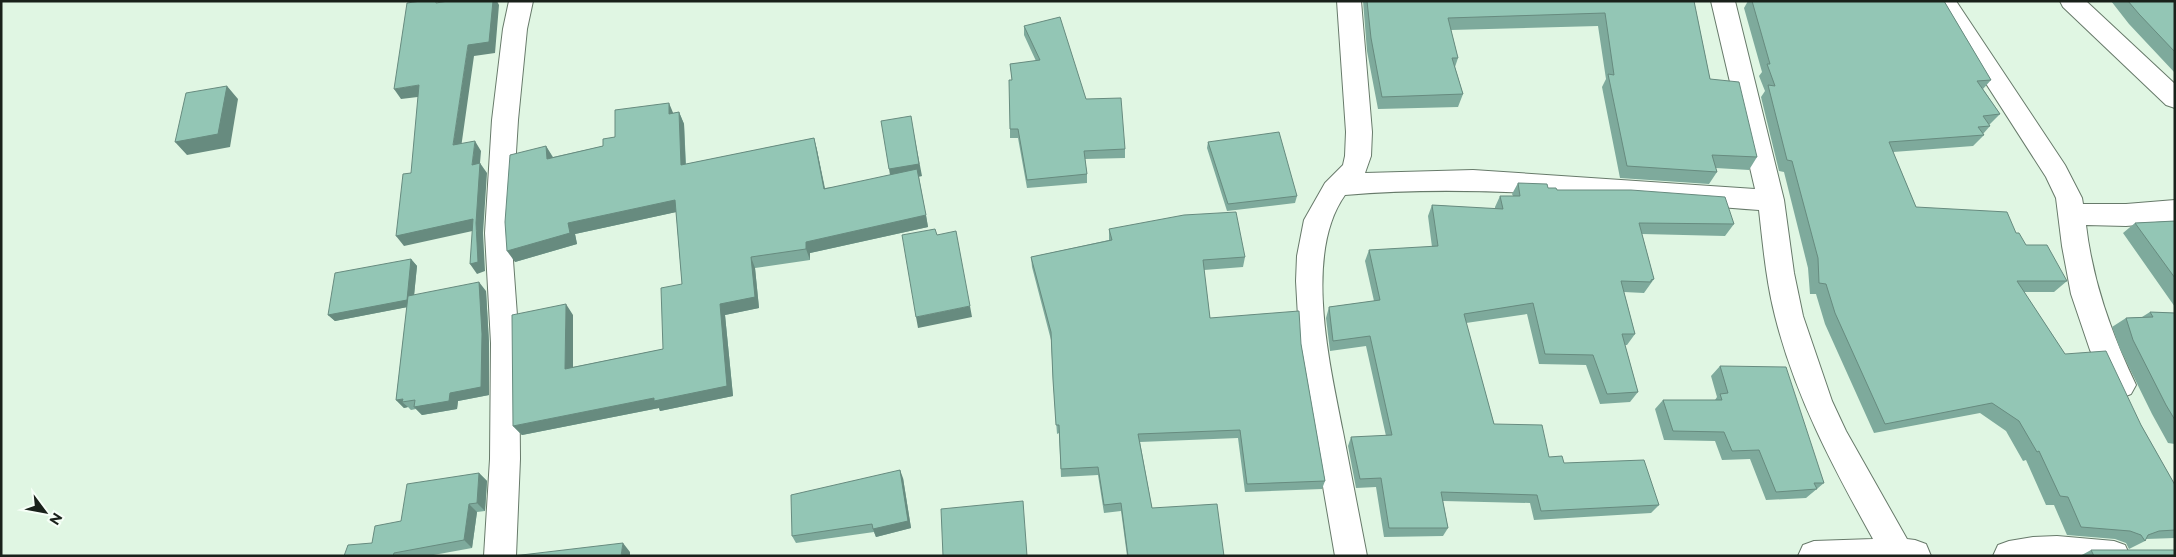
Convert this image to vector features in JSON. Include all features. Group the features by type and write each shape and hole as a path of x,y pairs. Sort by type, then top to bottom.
{"street":[{"path":"500,556 505,459 505,343 498,233 505,120 515,29 521,1"},
{"path":"1349,1 1359,152 1354,170 1338,185 1326,202 1315,230 1310,263 1309,293 1310,326 1351,556"},
{"path":"1723,1 1739,60 1771,200 1780,272 1790,316 1817,401 1835,441 1905,555"},
{"path":"1944,1 2056,172 2069,198 2075,246 2085,294 2104,350 2132,408"},
{"path":"2071,1 2175,99"},
{"path":"1338,185 1435,179 1481,180 1771,200"},
{"path":"2072,214 2126,215 2175,211"},
{"path":"2009,556 2057,551 2114,556"},
{"path":"1814,556 1905,555"}],"building":[{"path":"436,1 436,3 448,1 493,1 489,42 468,45 453,145 475,141 472,165 480,163 476,223 478,262 470,264 473,219 396,236 403,174 411,173 419,85 394,89 407,3"},
{"path":"1367,1 1694,1 1710,79 1739,82 1757,157 1712,155 1717,172 1627,166 1608,74 1614,75 1605,13 1448,18 1458,58 1452,58 1463,94 1382,97 1371,38"},
{"path":"1752,1 1944,1 1991,80 1977,81 2000,114 1983,116 1990,126 1978,127 1984,135 1889,142 1916,207 2007,212 2016,233 2019,233 2026,245 2047,245 2067,281 2017,281 2065,354 2106,351 2141,425 2175,485 2175,530 2159,531 2148,535 2145,541 2141,535 2130,531 2081,527 2068,497 2060,496 2039,451 2037,452 2019,421 1992,403 1885,424 1835,313 1826,284 1819,283 1818,258 1792,161 1787,160 1768,85 1775,86 1767,64 1770,64"},
{"path":"2128,1 2175,1 2175,52 2139,14"},
{"path":"1060,17 1086,99 1121,98 1125,149 1084,151 1087,174 1027,180 1018,129 1010,129 1009,80 1012,80 1010,64 1040,60 1024,26"},
{"path":"227,86 218,134 175,142 186,93"},
{"path":"669,103 669,114 679,112 681,165 814,138 824,189 917,169 926,215 806,242 806,249 751,257 755,297 720,304 727,386 654,401 654,398 513,426 512,315 566,304 565,369 663,349 661,288 682,284 675,200 568,223 570,233 507,251 505,222 510,155 546,146 547,159 603,146 603,139 615,137 615,110"},
{"path":"911,116 919,164 889,169 881,121"},
{"path":"1279,132 1297,196 1228,204 1208,142"},
{"path":"1518,183 1547,184 1548,188 1556,188 1557,190 1631,190 1725,197 1734,224 1639,223 1654,279 1651,282 1621,281 1635,334 1622,334 1638,392 1607,394 1593,355 1545,354 1533,303 1464,314 1494,424 1542,425 1549,457 1562,456 1564,463 1644,460 1659,505 1541,511 1537,495 1441,492 1448,528 1389,528 1381,478 1360,479 1351,437 1392,435 1370,336 1333,341 1329,307 1380,300 1369,250 1438,246 1432,205 1503,209 1500,196 1520,196"},
{"path":"1236,212 1245,257 1203,260 1210,318 1299,311 1301,344 1325,481 1247,484 1240,430 1138,434 1152,508 1217,504 1224,556 1128,556 1121,503 1104,505 1098,467 1061,469 1059,425 1056,425 1051,332 1031,257 1112,240 1109,229 1184,215"},
{"path":"2175,221 2175,278 2135,223"},
{"path":"935,229 937,235 956,231 970,306 916,317 902,235"},
{"path":"411,259 407,300 328,315 335,273"},
{"path":"479,282 482,334 481,387 450,393 449,401 414,407 415,400 402,402 403,399 396,400 408,296"},
{"path":"2150,312 2175,313 2175,420 2133,340 2126,318 2153,317"},
{"path":"1720,366 1786,367 1824,483 1814,483 1817,489 1776,492 1759,450 1732,451 1724,432 1673,431 1663,400 1722,400 1720,394 1728,393"},
{"path":"900,470 908,521 873,529 872,524 792,536 791,495"},
{"path":"479,473 477,503 469,504 464,540 394,553 393,556 344,556 348,545 372,543 375,526 401,521 407,484"},
{"path":"1023,501 1027,556 943,556 941,509"},
{"path":"623,543 621,556 513,556"},
{"path":"2091,550 2175,550 2175,556 2094,556"}]}
